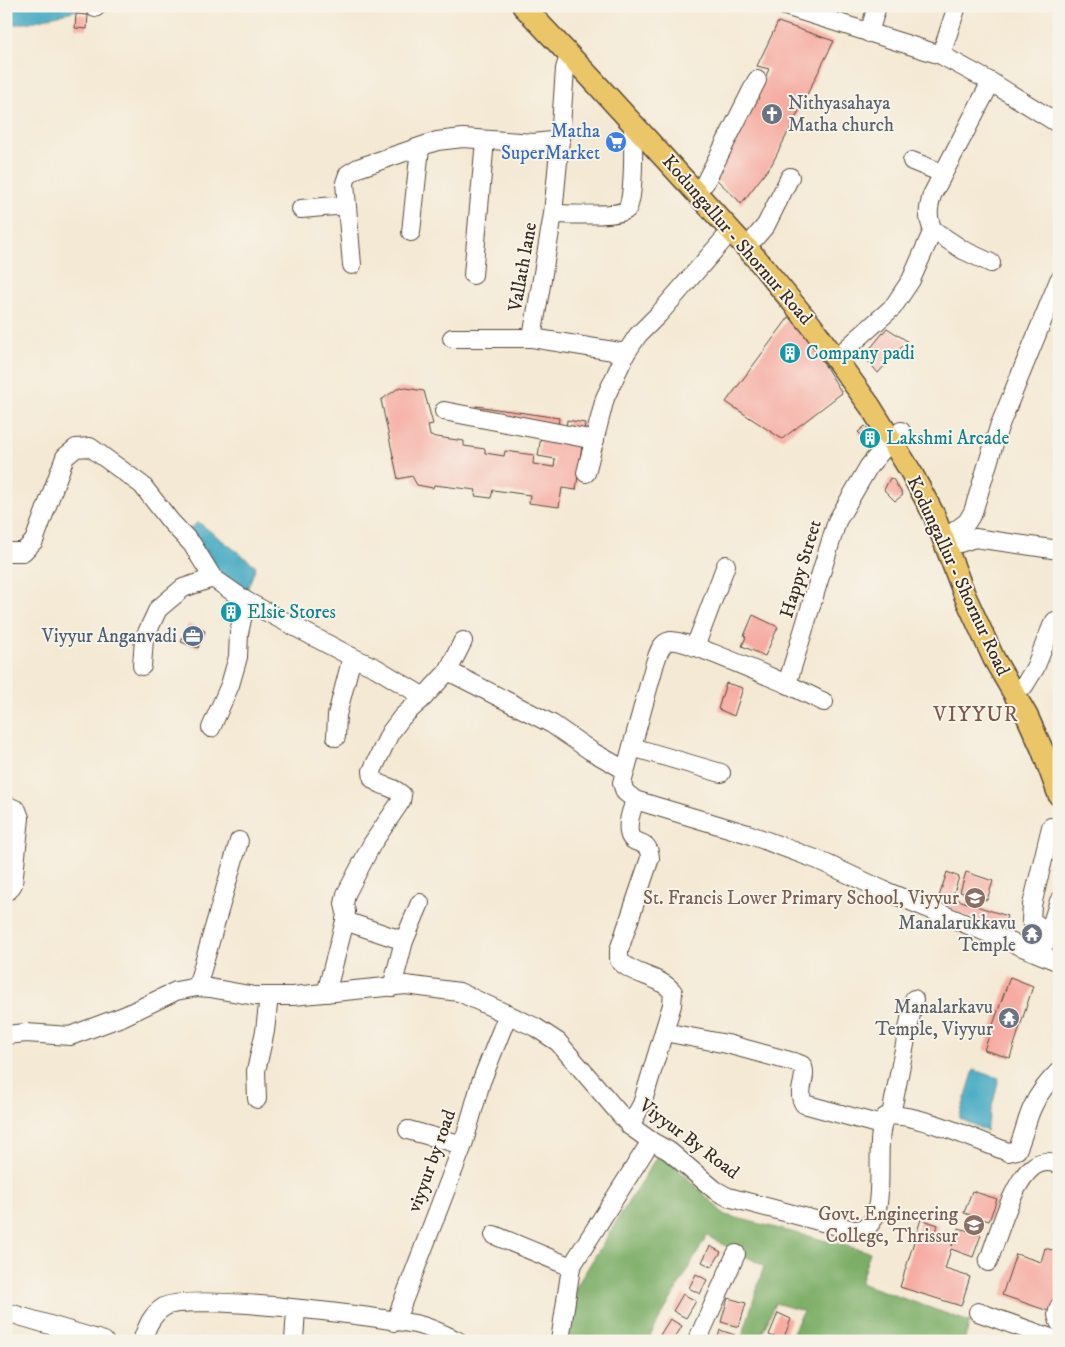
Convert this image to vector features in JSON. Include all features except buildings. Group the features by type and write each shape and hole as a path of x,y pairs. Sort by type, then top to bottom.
{"main road":[{"name":"Kodungallur - Shornur Road","path":"523,6 731,231 811,325 870,406 925,470 958,537 985,610 1024,686 1059,763"},
{"name":"Kodungallur - Shornur Road","path":"540,6 755,238 810,302 845,350 896,436 911,472 934,515 965,596 994,659 1027,716 1042,749 1059,795"}],"street":[{"path":"785,6 941,55 991,82 1059,124"},
{"path":"869,33 877,6"},
{"path":"941,55 957,6"},
{"path":"553,214 565,69 569,55"},
{"path":"705,183 756,80"},
{"path":"991,82 942,173 928,208 928,219 933,230 963,250 991,263"},
{"name":"Vallath lane","path":"532,338 553,214 619,213 626,210 630,205 633,170 633,124"},
{"path":"352,265 345,183 348,174 358,168 437,142 463,138 534,143 560,140"},
{"path":"473,275 485,140"},
{"path":"411,232 420,148"},
{"path":"912,161 942,173"},
{"path":"755,238 766,224 790,177"},
{"path":"301,209 346,205"},
{"path":"845,350 893,307 911,280 933,230"},
{"path":"586,473 605,398 626,353 638,334 659,314 731,231"},
{"path":"1059,280 999,427 973,512 958,537 1059,550"},
{"path":"452,338 532,338 626,353"},
{"path":"444,411 595,440"},
{"name":"Happy Street","path":"788,684 837,521 869,466 896,436"},
{"path":"6,552 23,552 34,541 65,457 76,448 90,448 142,485 171,522 192,544 213,578 246,601 376,668 424,697"},
{"path":"695,647 726,565"},
{"path":"142,666 144,639 158,610 183,588 213,578"},
{"path":"211,728 230,685 238,657 239,633 246,601"},
{"path":"1024,686 1035,668 1052,626 1055,621 1059,620"},
{"path":"326,993 345,921 346,912 344,904 346,894 372,844 401,801 402,795 398,790 377,783 373,779 372,771 390,733 402,717 448,671 463,641"},
{"path":"824,702 788,684 695,647 676,641 668,641 662,646 655,663 625,770 622,783 625,792 635,800 748,834 818,860 883,890 1059,962"},
{"path":"336,737 337,715 352,657"},
{"path":"448,671 552,724 591,751 625,770"},
{"path":"632,747 721,773"},
{"path":"630,1126 642,1104 672,1005 673,992 666,984 625,967 619,960 619,950 650,858 650,850 632,839 629,833 629,820 635,800"},
{"path":"6,805 17,810 20,818 13,884 9,890 6,890"},
{"path":"1048,933 1031,920 1032,905 1051,827"},
{"path":"6,1035 26,1033 70,1036 124,1016 176,991 197,987 239,841"},
{"path":"1042,955 1059,901"},
{"path":"392,987 404,941 420,903"},
{"path":"345,921 404,941"},
{"name":"Viyyur By Road","path":"197,987 255,996 294,996 406,985 459,992 535,1027 558,1042 630,1126 669,1151 715,1190 728,1197 853,1230 865,1228 873,1219 878,1206 880,1132 886,1120 914,999"},
{"path":"257,1098 256,1071 265,1031 269,996"},
{"name":"viyyur by road","path":"395,1322 463,1145 481,1082 508,1014"},
{"path":"664,1032 727,1044 802,1065 805,1072 800,1097 804,1104 886,1120 917,1119 960,1132 1008,1152 1017,1150 1021,1143 1032,1106 1044,1086 1059,1072"},
{"path":"408,1130 463,1145"},
{"path":"560,1341 571,1267 651,1141"},
{"path":"988,1262 1014,1193 1023,1176 1039,1163 1059,1164"},
{"path":"494,1235 571,1267"},
{"path":"697,1341 736,1254"},
{"path":"142,1341 151,1318 165,1306 181,1302 248,1304 420,1325 458,1341"},
{"path":"1059,1307 1057,1315 1059,1322"},
{"path":"294,1341 296,1309"},
{"path":"6,1312 104,1341"},
{"path":"978,1312 1059,1341"}],"green space":[{"path":"660,1151 725,1215 870,1252 860,1283 970,1322 964,1341 789,1341 803,1311 775,1303 759,1341 741,1341 764,1266 707,1236 650,1336 656,1341 564,1341 573,1292"}],"water":[{"path":"6,6 91,6 36,21 6,26"},
{"path":"198,522 256,566 245,596 216,576 186,533"},
{"path":"974,1070 999,1078 986,1131 959,1118"}],"place":[{"name":"Nithyasahaya Matha church","path":"772,114"},
{"name":"Matha SuperMarket","path":"616,142"},
{"name":"Company padi","path":"790,353"},
{"name":"Lakshmi Arcade","path":"870,438"},
{"name":"Elsie Stores","path":"231,612"},
{"name":"Viyyur Anganvadi","path":"193,636"},
{"name":"St. Francis Lower Primary School, Viyyur","path":"975,898"},
{"name":"Manalarukkavu Temple","path":"1032,934"},
{"name":"Manalarkavu Temple, Viyyur","path":"1009,1018"},
{"name":"Govt. Engineering College, Thrissur","path":"974,1225"}],"district":[{"name":"VIYYUR","path":"976,715"}]}
